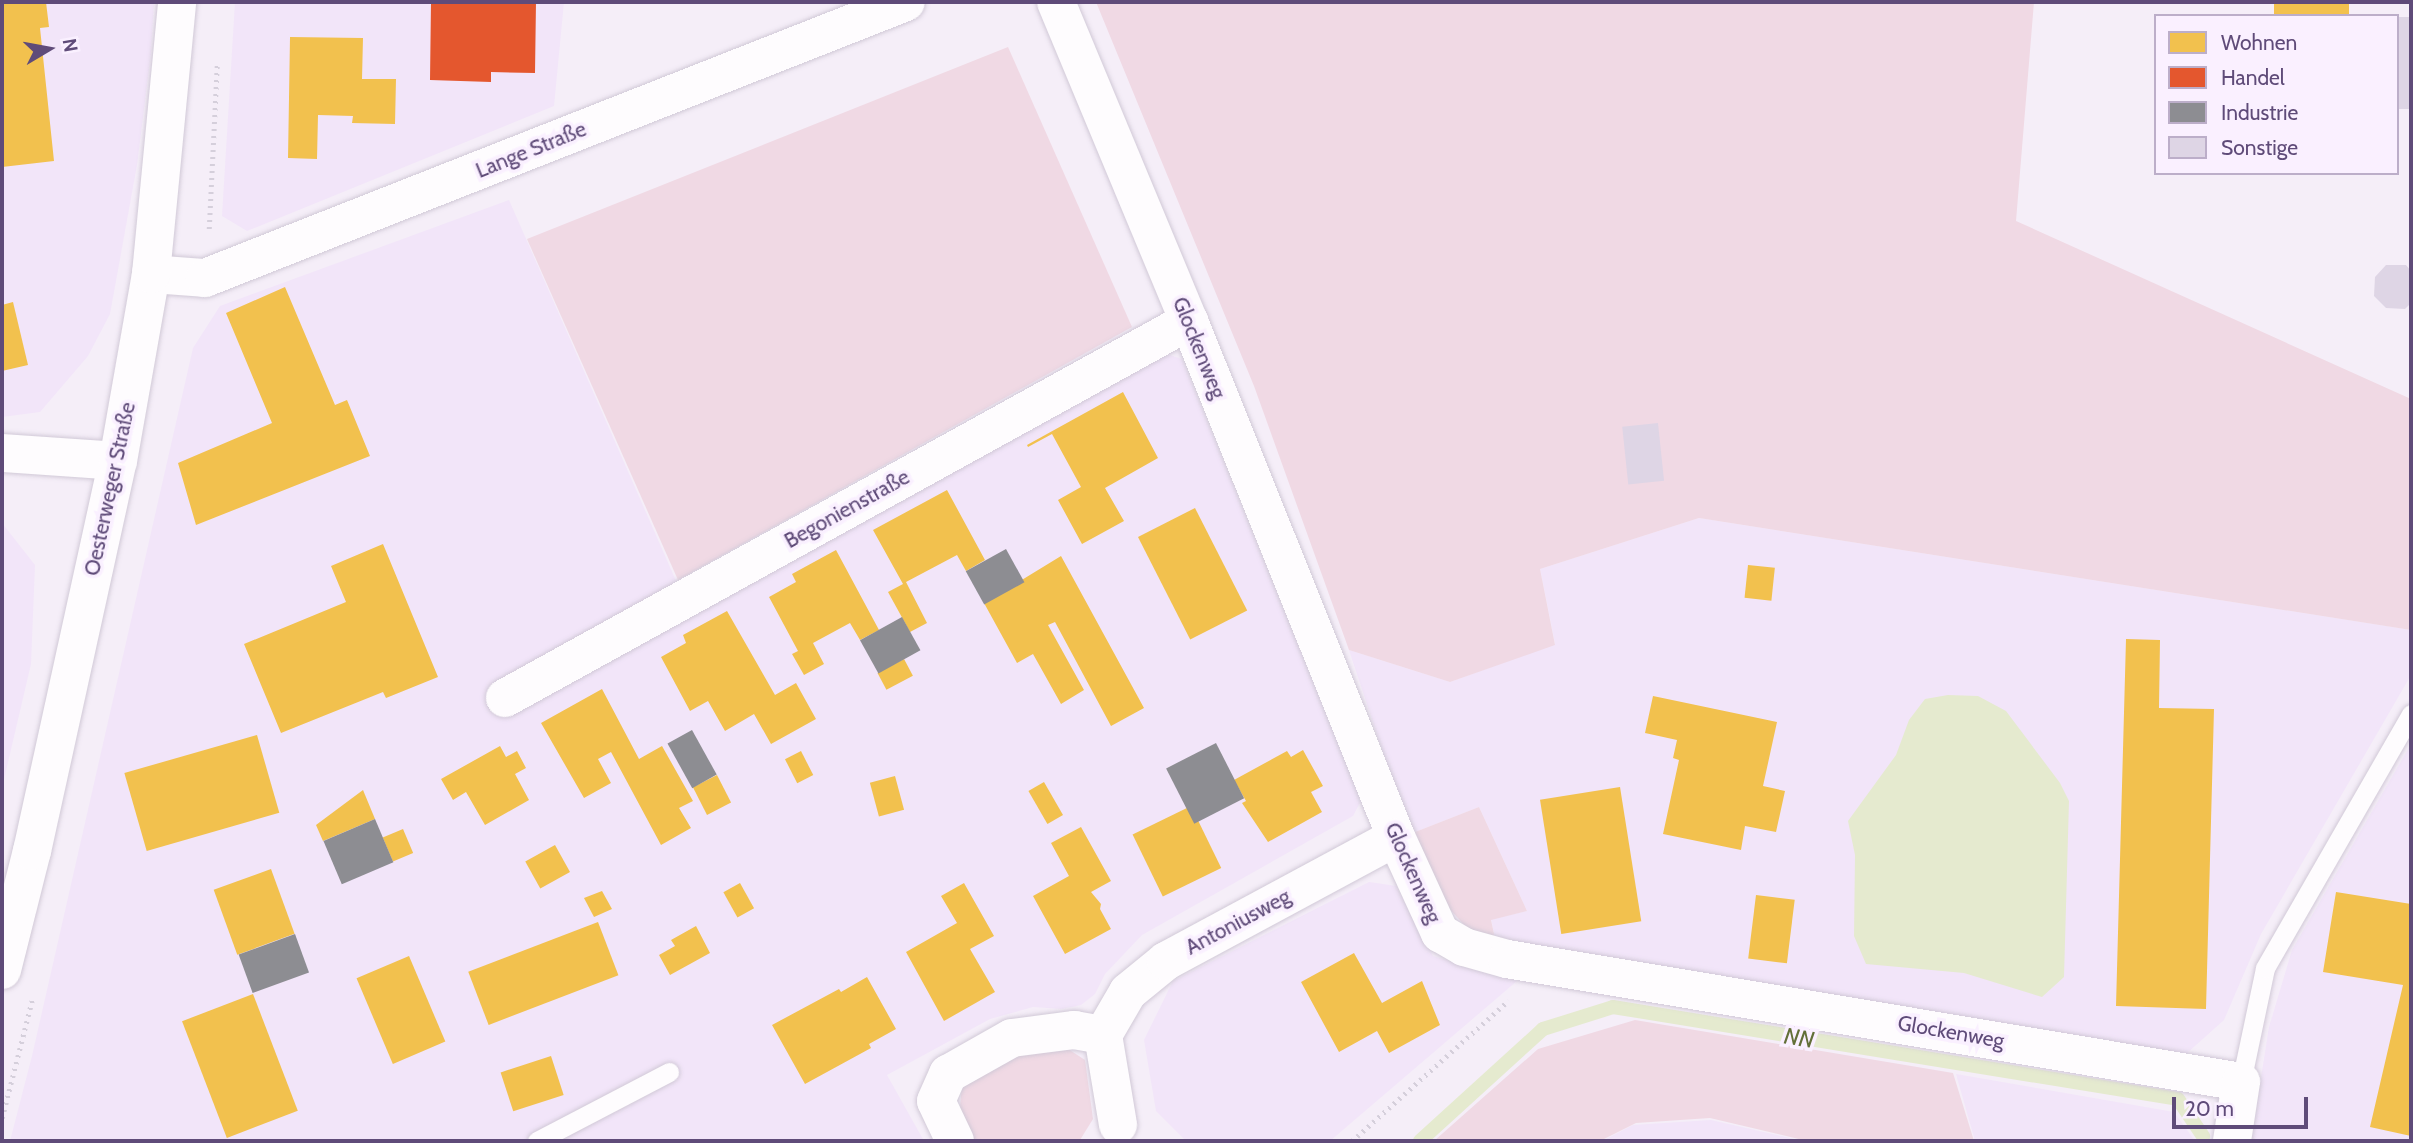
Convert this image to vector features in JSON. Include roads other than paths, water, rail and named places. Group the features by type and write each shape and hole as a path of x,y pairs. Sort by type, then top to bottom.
{"street":[{"name":"Oesterweger Straße","path":"2,970 32,851 117,461 151,274 177,2"},
{"name":"Lange Straße","path":"151,274 205,278 906,2"},
{"name":"Glockenweg","path":"1056,2 1189,321 1396,837 1440,933 1464,947 1507,959 2241,1082"},
{"name":"Begonienstraße","path":"505,698 1189,321"},
{"path":"2,453 117,461"},
{"name":"Antoniusweg","path":"1103,1035 1128,992 1166,961 1396,837"},
{"path":"955,1141 936,1101 948,1074 1012,1038 1074,1030 1103,1035 1120,1136"},
{"path":"2232,1141 2241,1082"}],"lane":[{"path":"2241,1082 2265,968 2411,714"},
{"path":"537,1141 668,1072"}],"waterway":[{"name":"NN","path":"1420,1141 1543,1029 1613,1007 2178,1099 2203,1136"}]}
